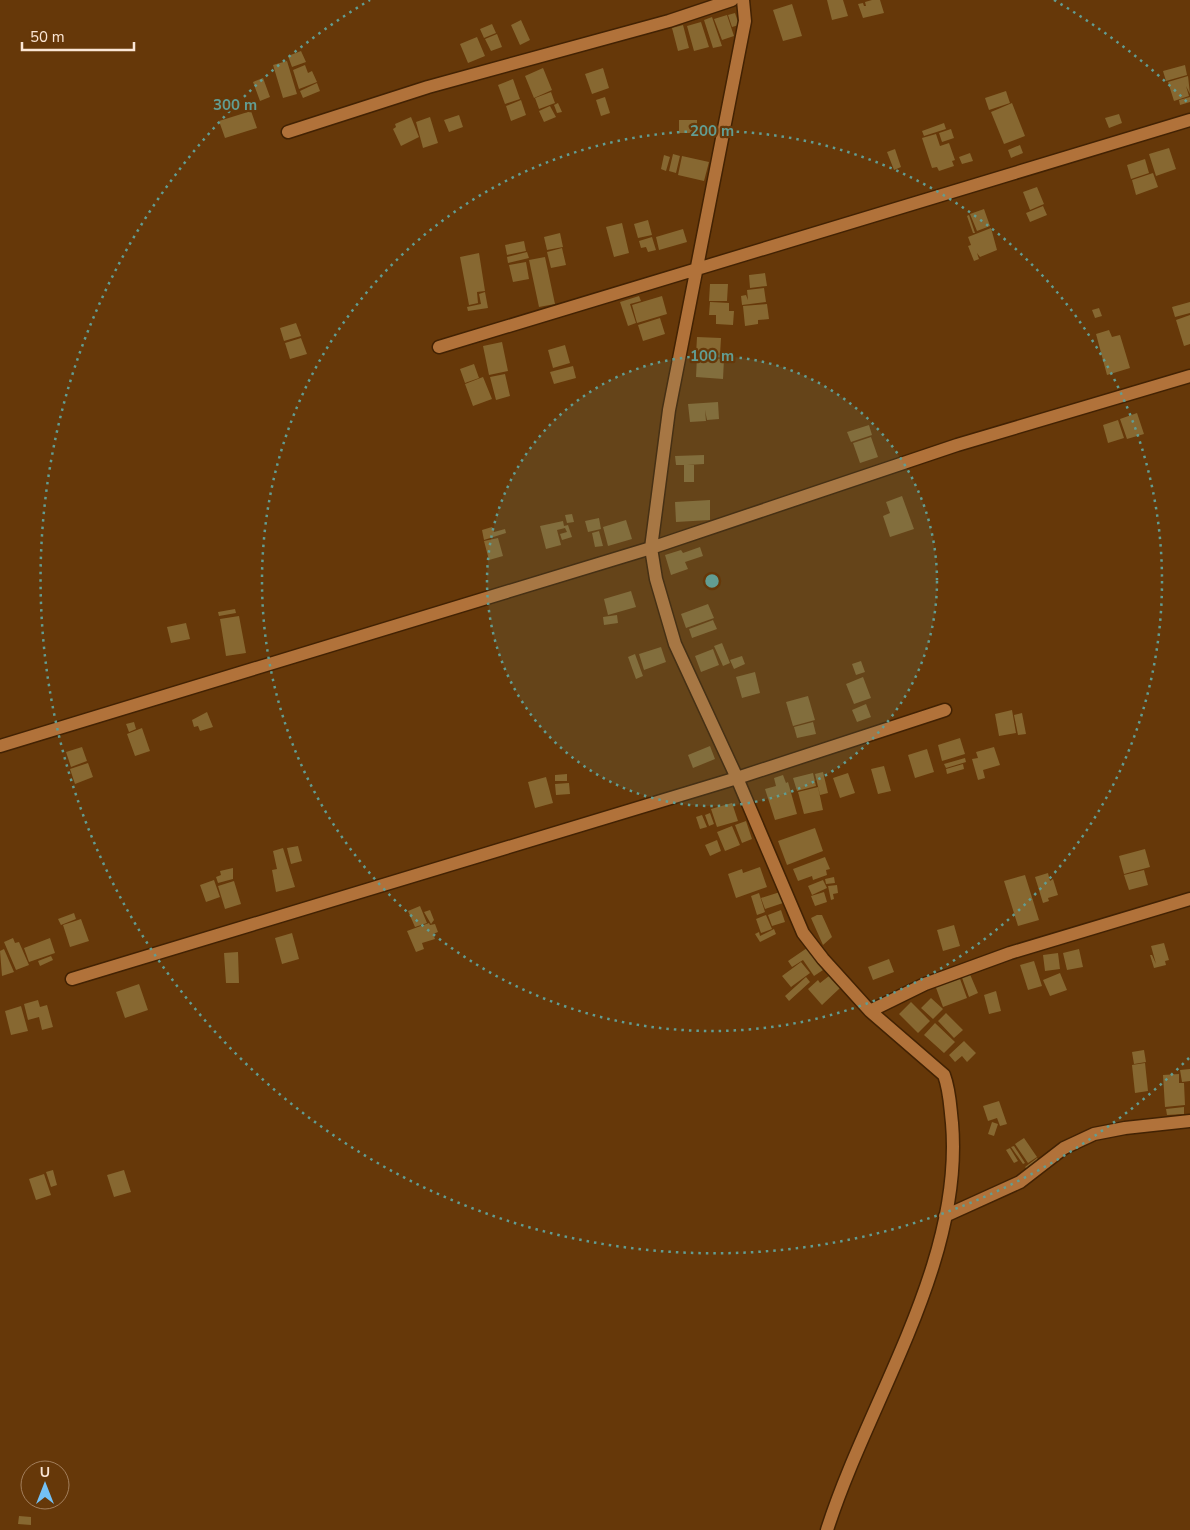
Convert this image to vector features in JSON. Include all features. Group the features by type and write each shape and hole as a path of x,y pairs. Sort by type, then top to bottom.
{"street":[{"path":"288,132 428,86 669,21 732,0"},
{"path":"743,0 745,21 669,410 651,548 656,580 670,631 803,933 823,959 870,1010 944,1075 949,1088 954,1154 945,1216 912,1327 838,1494 827,1530"},
{"path":"439,347 1190,120"},
{"path":"0,746 651,548 958,445 1190,376"},
{"path":"72,979 736,778 945,710"},
{"path":"870,1010 925,984 1010,953 1190,898"},
{"path":"945,1216 1020,1182 1064,1148 1094,1134 1125,1128 1190,1121"}],"building":[{"path":"827,0 843,0 848,16 832,20"},
{"path":"880,0 884,13 863,18 858,4 863,3 866,6 865,2"},
{"path":"792,4 802,36 783,41 773,10"},
{"path":"735,13 739,25 732,27 728,15"},
{"path":"727,15 734,36 722,40 714,19"},
{"path":"712,17 722,46 713,48 704,20"},
{"path":"521,20 530,40 520,45 511,25"},
{"path":"701,22 709,47 694,51 687,26"},
{"path":"492,24 496,33 484,38 480,29"},
{"path":"683,25 689,48 678,51 672,28"},
{"path":"497,34 502,47 491,51 485,39"},
{"path":"477,37 485,56 468,63 460,44"},
{"path":"301,51 306,62 292,67 288,56"},
{"path":"287,61 297,94 283,98 273,65"},
{"path":"305,65 308,73 312,71 317,82 299,89 293,70"},
{"path":"1185,65 1187,75 1166,81 1163,71"},
{"path":"543,68 552,90 534,98 525,76"},
{"path":"603,68 609,88 592,94 585,74"},
{"path":"1188,76 1190,94 1186,86 1189,96 1174,101 1168,82"},
{"path":"263,78 270,97 260,101 253,82"},
{"path":"513,79 520,99 505,104 498,85"},
{"path":"317,83 320,91 303,98 300,91"},
{"path":"1006,91 1010,103 989,110 985,98"},
{"path":"551,92 555,103 539,109 535,98"},
{"path":"605,97 610,113 601,116 596,100"},
{"path":"1190,97 1190,102 1180,105 1179,100"},
{"path":"521,100 526,115 511,121 506,106"},
{"path":"558,103 562,112 557,113 554,105"},
{"path":"1012,103 1025,136 1004,144 991,112"},
{"path":"550,106 556,117 544,122 539,111"},
{"path":"251,111 257,128 225,138 219,121"},
{"path":"1119,114 1122,123 1109,128 1105,118"},
{"path":"459,115 463,127 449,132 444,120"},
{"path":"411,117 419,137 401,146 393,129 396,127 395,124"},
{"path":"430,117 438,143 423,148 416,122"},
{"path":"679,120 697,120 697,133 679,133"},
{"path":"944,123 946,129 924,136 922,131"},
{"path":"951,129 954,138 942,142 939,133"},
{"path":"936,134 940,146 949,143 955,160 952,161 954,166 939,171 937,167 932,168 922,138"},
{"path":"1020,145 1023,153 1011,158 1008,150"},
{"path":"1169,148 1176,169 1156,176 1149,154"},
{"path":"895,149 901,167 894,170 887,152"},
{"path":"970,153 973,161 962,164 959,157"},
{"path":"673,154 680,156 676,173 669,171"},
{"path":"664,155 670,157 666,171 661,169"},
{"path":"682,156 709,162 704,181 678,175"},
{"path":"1145,159 1149,173 1131,179 1127,165"},
{"path":"1153,173 1158,187 1136,195 1132,180"},
{"path":"1037,187 1044,204 1030,210 1023,192"},
{"path":"1043,206 1047,215 1030,222 1026,213"},
{"path":"984,209 990,226 977,231 970,214"},
{"path":"969,215 975,233 973,233 967,216"},
{"path":"648,220 652,235 638,238 634,224"},
{"path":"622,223 629,253 614,257 606,227"},
{"path":"991,228 997,250 980,257 977,253 979,259 974,261 968,246 971,245 968,237"},
{"path":"683,229 687,242 659,250 656,237"},
{"path":"560,233 563,247 547,250 544,237"},
{"path":"652,237 656,250 648,252 646,247 641,248 639,241"},
{"path":"524,241 526,251 507,255 505,245"},
{"path":"562,248 566,265 551,268 547,252"},
{"path":"527,252 529,258 508,263 507,257"},
{"path":"479,253 485,291 477,292 478,303 469,305 460,257"},
{"path":"545,257 555,304 539,307 529,260"},
{"path":"526,262 529,279 513,282 509,265"},
{"path":"765,273 767,286 750,288 749,275"},
{"path":"710,284 728,284 727,301 709,301"},
{"path":"764,288 766,302 742,305 741,296 746,295 748,300 747,290"},
{"path":"485,292 488,308 468,311 467,307 481,304 479,294"},
{"path":"639,296 641,301 630,304 636,323 628,326 620,302"},
{"path":"662,296 667,314 637,323 632,305"},
{"path":"710,302 729,303 729,311 734,311 733,325 716,324 716,315 709,315"},
{"path":"1190,302 1190,313 1175,317 1172,307"},
{"path":"767,304 769,319 758,320 758,324 745,326 743,306"},
{"path":"1099,308 1102,316 1095,318 1092,310"},
{"path":"1190,315 1190,344 1184,346 1176,320"},
{"path":"660,318 665,334 643,341 638,325"},
{"path":"296,323 301,336 284,341 280,328"},
{"path":"1109,330 1112,337 1120,335 1130,368 1107,375 1096,334"},
{"path":"697,337 721,338 720,355 696,355"},
{"path":"301,338 307,354 290,359 285,343"},
{"path":"502,342 508,371 489,375 483,346"},
{"path":"565,345 570,363 553,368 548,350"},
{"path":"697,357 724,359 723,379 696,377"},
{"path":"474,364 479,378 465,383 460,369"},
{"path":"573,366 576,378 554,384 550,372"},
{"path":"505,374 510,396 496,400 490,377"},
{"path":"483,377 492,399 473,406 465,384"},
{"path":"718,402 719,419 707,420 705,410 706,421 690,422 688,404"},
{"path":"1137,413 1144,434 1127,439 1120,419"},
{"path":"1118,420 1124,438 1108,443 1103,425"},
{"path":"869,425 872,435 851,442 847,432"},
{"path":"871,437 878,457 860,463 853,443"},
{"path":"704,455 704,464 687,465 694,465 694,482 684,482 684,465 676,465 675,456"},
{"path":"902,496 914,529 890,537 883,516 890,513 886,502"},
{"path":"710,500 710,520 676,522 675,502"},
{"path":"572,514 574,522 567,523 565,515"},
{"path":"599,518 601,529 588,532 585,521"},
{"path":"626,520 632,539 608,546 603,527"},
{"path":"563,521 564,526 568,525 572,537 562,540 560,534 567,532 565,528 557,530 561,545 546,549 540,526"},
{"path":"492,527 494,532 505,529 506,533 484,540 482,530"},
{"path":"599,531 603,546 595,547 592,533"},
{"path":"498,538 503,556 489,560 484,541"},
{"path":"700,547 703,556 685,562 688,569 671,575 665,555 681,550 683,553"},
{"path":"631,591 636,607 608,615 604,599"},
{"path":"708,604 714,618 686,628 681,614"},
{"path":"235,609 236,613 219,616 218,612"},
{"path":"617,615 618,623 604,625 603,617"},
{"path":"239,616 246,653 226,656 220,619"},
{"path":"713,620 717,629 692,638 689,629"},
{"path":"186,623 190,639 171,643 167,627"},
{"path":"722,643 730,663 723,666 714,646"},
{"path":"661,647 666,662 644,670 639,654"},
{"path":"713,649 719,665 701,672 695,656"},
{"path":"635,654 643,676 636,679 628,657"},
{"path":"742,656 745,664 734,669 730,660"},
{"path":"861,661 865,672 856,675 852,664"},
{"path":"755,672 760,693 742,698 736,677"},
{"path":"863,677 871,698 854,704 846,684"},
{"path":"808,696 815,720 793,726 786,702"},
{"path":"866,704 871,717 857,722 852,710"},
{"path":"1012,710 1016,733 999,736 995,714"},
{"path":"207,712 213,727 200,731 198,726 194,727 192,720"},
{"path":"1022,713 1026,734 1018,735 1014,715"},
{"path":"134,722 136,729 129,732 126,724"},
{"path":"813,722 816,734 797,738 794,727"},
{"path":"142,728 150,751 135,756 127,734"},
{"path":"960,738 965,754 942,761 938,745"},
{"path":"710,746 715,759 693,768 688,755"},
{"path":"82,747 87,761 71,767 66,752"},
{"path":"994,747 1000,765 983,770 985,778 978,780 972,759 978,758 976,752"},
{"path":"927,749 934,772 915,778 908,755"},
{"path":"965,758 966,762 946,768 944,764"},
{"path":"88,763 93,777 75,784 70,769"},
{"path":"963,764 964,769 947,774 946,769"},
{"path":"884,766 891,791 878,794 871,769"},
{"path":"823,772 828,793 820,795 815,774"},
{"path":"813,773 816,786 797,791 793,778"},
{"path":"848,773 855,793 840,798 833,778"},
{"path":"567,774 567,781 555,781 555,775"},
{"path":"783,775 786,783 788,782 797,814 775,820 765,789 776,786 774,778"},
{"path":"546,777 553,803 535,808 528,782"},
{"path":"569,783 570,794 556,795 555,784"},
{"path":"818,787 823,810 804,814 798,792"},
{"path":"732,803 738,821 717,827 711,809"},
{"path":"710,813 714,824 709,826 705,815"},
{"path":"702,815 707,827 700,829 696,817"},
{"path":"746,821 752,839 742,843 735,825"},
{"path":"732,826 740,845 725,851 717,832"},
{"path":"815,828 823,851 787,865 778,841"},
{"path":"717,840 721,851 710,856 705,845"},
{"path":"298,846 302,861 291,864 287,848"},
{"path":"283,848 295,887 276,892 272,870 277,869 273,851"},
{"path":"1145,849 1150,867 1124,874 1119,856"},
{"path":"825,857 830,869 826,870 827,875 813,880 812,876 798,881 793,869"},
{"path":"760,867 767,887 736,898 728,874 742,869 743,873"},
{"path":"233,868 233,879 218,883 216,877 221,875 220,871"},
{"path":"1144,870 1148,885 1129,890 1124,875"},
{"path":"1048,873 1050,881 1053,879 1058,895 1048,898 1049,901 1043,903 1035,877"},
{"path":"1025,875 1039,920 1018,926 1004,881"},
{"path":"834,877 835,883 826,884 825,879"},
{"path":"214,880 220,897 206,902 200,885"},
{"path":"823,880 827,888 812,895 808,886"},
{"path":"234,881 241,904 225,909 218,886"},
{"path":"837,885 838,893 833,894 834,899 831,900 828,886"},
{"path":"780,892 783,903 765,909 761,898"},
{"path":"824,892 827,902 815,906 811,896"},
{"path":"759,893 765,912 757,915 751,896"},
{"path":"420,906 427,923 415,927 408,911"},
{"path":"430,910 434,920 431,924 424,912"},
{"path":"781,910 785,922 772,926 768,915"},
{"path":"74,913 76,919 61,925 58,919"},
{"path":"766,915 772,929 761,933 756,919"},
{"path":"822,915 832,937 823,945 811,918"},
{"path":"81,919 89,941 70,947 63,925"},
{"path":"429,923 430,925 435,924 438,932 433,934 435,939 422,943 424,949 416,952 407,931"},
{"path":"954,925 960,946 943,951 937,930"},
{"path":"774,929 776,934 760,942 755,934 759,932 760,936"},
{"path":"292,933 299,959 282,964 275,938"},
{"path":"13,938 15,943 19,942 29,965 16,970 4,942"},
{"path":"50,938 55,953 29,962 24,948"},
{"path":"1164,943 1169,960 1165,961 1166,965 1154,968 1150,955 1152,955 1156,964 1151,946"},
{"path":"807,948 823,970 814,976 803,960 792,967 788,961"},
{"path":"4,949 14,972 2,976 0,951"},
{"path":"1079,949 1083,967 1067,970 1063,953"},
{"path":"238,952 239,983 226,983 224,953"},
{"path":"1058,953 1060,969 1045,971 1043,955"},
{"path":"51,956 53,960 40,966 38,961"},
{"path":"889,959 894,972 873,980 868,967"},
{"path":"1034,961 1042,986 1028,990 1020,965"},
{"path":"801,962 810,973 791,987 782,976"},
{"path":"969,972 978,993 969,997 961,975"},
{"path":"1060,973 1067,990 1050,996 1043,980"},
{"path":"829,976 840,988 822,1005 808,989 818,980 820,983"},
{"path":"959,976 967,998 943,1007 935,985"},
{"path":"806,977 810,982 789,1001 785,996"},
{"path":"139,984 148,1010 125,1018 116,992"},
{"path":"996,991 1001,1011 989,1014 984,995"},
{"path":"931,998 943,1009 933,1019 921,1008"},
{"path":"38,1000 40,1007 47,1005 53,1027 42,1030 39,1017 28,1020 24,1004"},
{"path":"911,1002 930,1021 918,1033 899,1014"},
{"path":"21,1006 28,1031 11,1035 5,1011"},
{"path":"946,1013 963,1030 954,1038 938,1021"},
{"path":"935,1023 955,1042 944,1053 924,1035"},
{"path":"964,1041 976,1053 967,1062 962,1056 955,1062 949,1055"},
{"path":"1144,1050 1146,1062 1134,1064 1132,1052"},
{"path":"1145,1063 1148,1091 1135,1093 1132,1065"},
{"path":"1190,1069 1190,1081 1182,1082 1180,1070"},
{"path":"1179,1074 1179,1083 1184,1083 1185,1105 1165,1107 1163,1075"},
{"path":"999,1101 1007,1124 1000,1126 997,1118 988,1121 983,1106"},
{"path":"1184,1107 1184,1114 1167,1115 1166,1109"},
{"path":"992,1122 998,1124 994,1136 988,1134"},
{"path":"1024,1138 1037,1157 1028,1163 1015,1144"},
{"path":"1014,1146 1025,1163 1023,1164 1011,1147"},
{"path":"1010,1148 1018,1161 1014,1163 1006,1150"},
{"path":"1037,1158 1039,1160 1027,1169 1025,1167"},
{"path":"53,1170 57,1185 51,1187 46,1172"},
{"path":"124,1170 131,1192 114,1197 107,1175"},
{"path":"44,1174 51,1195 36,1200 29,1179"},
{"path":"19,1516 31,1517 31,1525 18,1524"}]}
